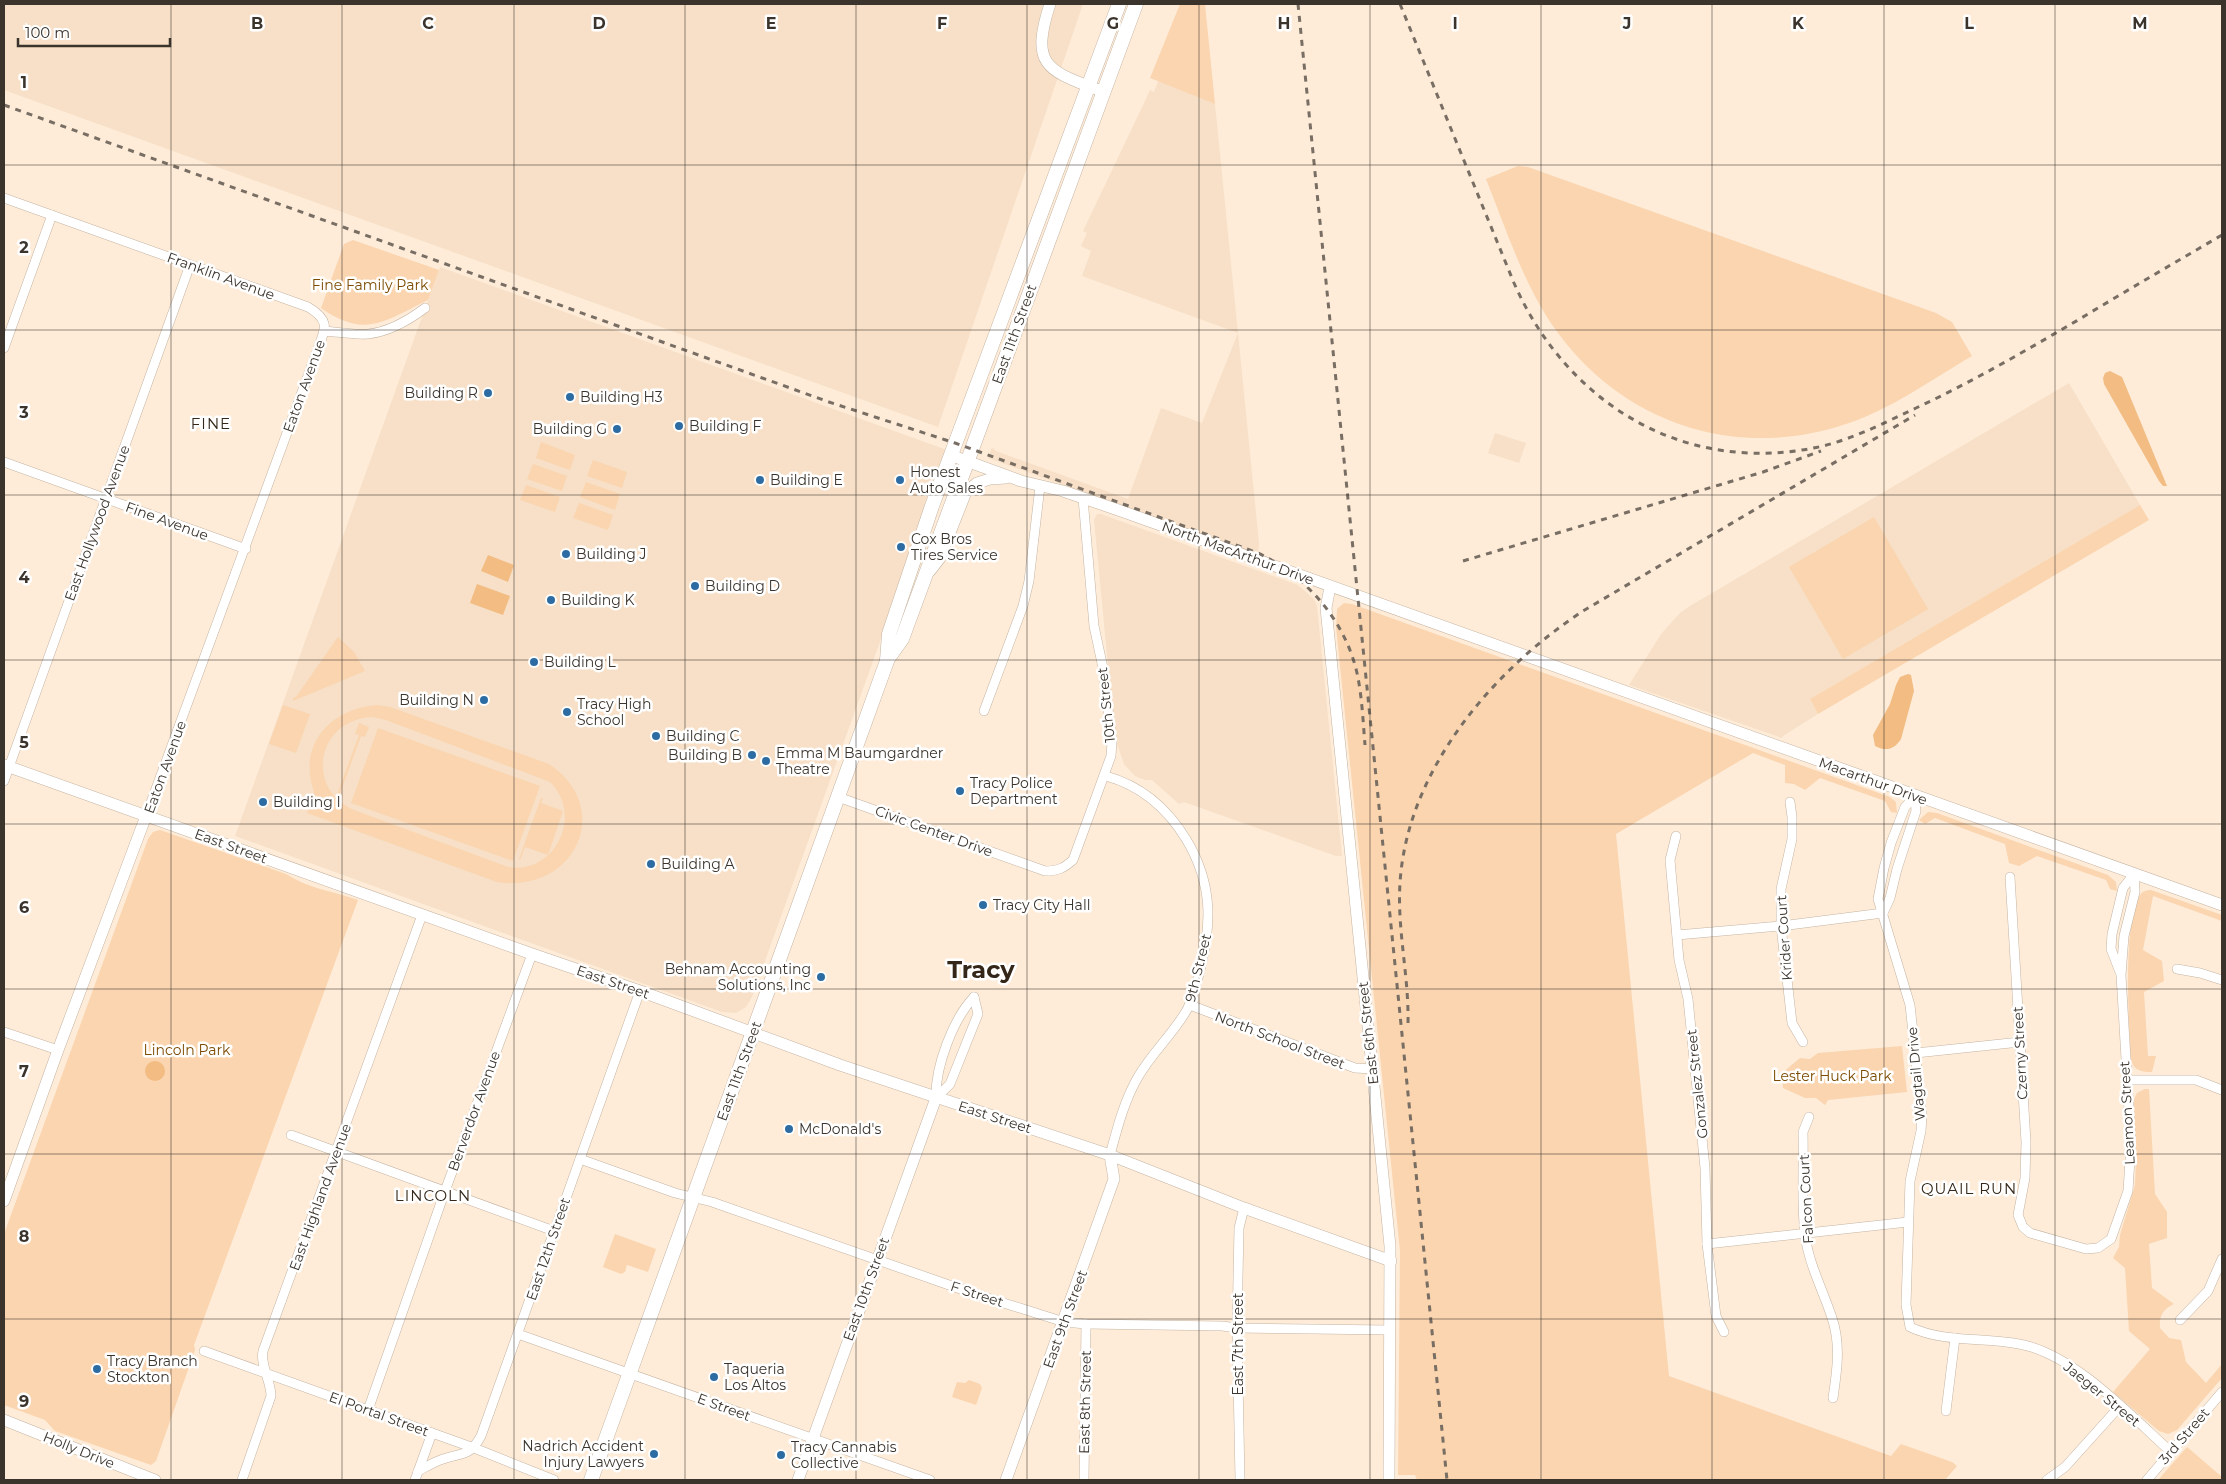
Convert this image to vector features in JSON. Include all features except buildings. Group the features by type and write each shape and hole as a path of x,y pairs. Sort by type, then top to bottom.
{"main road":[{"name":"East 11th Street","path":"887,661 889,634 950,456 1120,4"},
{"name":"East 11th Street","path":"591,1480 887,661 902,639 1136,4"}],"street":[{"path":"1050,4 1040,41 1042,52 1049,65 1060,75 1104,92"},
{"name":"Franklin Avenue","path":"4,198 308,307 321,314 325,322 324,331"},
{"path":"4,348 52,215"},
{"name":"East Hollywood Avenue","path":"4,782 6,766 106,499 190,265"},
{"path":"324,331 368,334 384,330 414,316 425,308"},
{"name":"Eaton Avenue","path":"4,1202 58,1050 246,549 324,331"},
{"name":"North MacArthur Drive","path":"950,456 1010,477 1083,498 1524,656"},
{"name":"Fine Avenue","path":"4,462 246,549"},
{"path":"923,581 940,558 966,492 977,483 990,479 1010,477"},
{"path":"984,711 1023,606 1029,580 1040,486"},
{"name":"10th Street","path":"1030,867 1056,871 1064,868 1073,860 1106,776 1111,756 1112,742 1103,668 1094,626 1083,498"},
{"name":"East 6th Street","path":"1330,587 1326,608 1391,1261 1389,1480"},
{"name":"Macarthur Drive","path":"1524,656 2222,905"},
{"name":"East Street","path":"6,766 753,1034 936,1098 1110,1155 1244,1208 1391,1261"},
{"name":"9th Street","path":"1106,776 1123,780 1151,797 1174,820 1192,848 1204,880 1209,905 1209,929 1206,951 1190,1005 1148,1060 1137,1080 1117,1127 1110,1155"},
{"path":"1677,935 1781,926 1883,913 1890,898 1916,811 1915,796"},
{"name":"Wagtail Drive","path":"1910,1327 1906,1305 1910,1181 1921,1131 1922,1116 1910,1005 1878,899 1884,868 1905,808 1915,796"},
{"name":"Civic Center Drive","path":"838,797 1030,867"},
{"name":"Krider Court","path":"1790,802 1792,839 1781,890 1781,926 1792,1023 1803,1042"},
{"name":"Gonzalez Street","path":"1676,836 1670,860 1679,960 1688,998 1705,1168 1707,1244 1716,1316 1724,1332"},
{"name":"Leamon Street","path":"2104,1246 2111,1239 2128,1191 2131,1143 2121,974 2124,936 2135,892 2134,874"},
{"name":"Czerny Street","path":"2010,878 2026,1142 2026,1178 2018,1215 2023,1227 2030,1233 2086,1249 2104,1246"},
{"name":"East Highland Avenue","path":"242,1480 271,1396 271,1385 262,1358 264,1351 422,915"},
{"name":"Berverdor Avenue","path":"368,1410 445,1191 532,954"},
{"path":"2177,969 2200,972 2222,980"},
{"name":"East 12th Street","path":"474,1448 481,1436 640,992"},
{"name":"East 10th Street","path":"798,1480 936,1098 935,1081 942,1058 963,1008 974,997 978,1014 950,1084 936,1098"},
{"name":"North School Street","path":"1190,1005 1345,1065 1358,1069 1372,1069"},
{"path":"4,1032 58,1050"},
{"path":"1916,1052 2020,1042"},
{"path":"2127,1080 2196,1080 2222,1090"},
{"name":"Falcon Court","path":"1809,1116 1803,1132 1805,1235 1812,1270 1833,1319 1838,1345 1837,1375 1833,1398"},
{"path":"291,1135 554,1231"},
{"name":"East 9th Street","path":"1006,1480 1114,1178 1110,1155"},
{"name":"F Street","path":"580,1159 675,1193 712,1202 876,1260 1064,1322 1237,1328 1390,1330"},
{"name":"East 7th Street","path":"1240,1480 1237,1328 1239,1228 1244,1208"},
{"path":"1707,1244 1805,1235 1908,1222"},
{"path":"2180,1320 2218,1279 2222,1259"},
{"name":"East 8th Street","path":"1084,1480 1086,1324"},
{"name":"Jaeger Street","path":"1910,1327 1925,1334 2020,1344 2046,1352 2073,1367 2171,1452"},
{"name":"E Street","path":"518,1334 930,1480"},
{"path":"1946,1411 1955,1338"},
{"name":"El Portal Street","path":"204,1351 474,1448 554,1480"},
{"name":"3rd Street","path":"2147,1480 2222,1392"},
{"path":"2047,1480 2066,1467 2120,1406"},
{"name":"Holly Drive","path":"4,1420 155,1480"},
{"path":"415,1480 432,1433"},
{"path":"418,1471 443,1459 467,1454 474,1448"}],"shaded area":[{"path":"4,4 1083,4 938,427 4,90"},
{"path":"1158,81 1215,104 1238,333 1082,276 1091,251 1081,246 1087,233 1083,231 1150,90 1154,92"},
{"name":"Tracy High School","path":"440,267 947,450 752,997 746,1007 736,1013 722,1012 235,836"},
{"path":"1238,333 1259,543 1258,555 988,458 992,447 996,451 1128,499 1161,408 1202,423"},
{"path":"2110,371 2122,377 2167,486 2163,486 2159,481 2104,384 2103,378 2105,373"},
{"path":"2069,383 2140,505 1810,699 1818,714 1782,738 1629,685 1661,634 1680,613 1690,606"},
{"path":"1495,433 1526,443 1519,463 1488,453"},
{"path":"1097,514 1298,585 1314,599 1317,606 1342,856 1336,856 1184,802 1179,804 1152,780 1145,780 1135,776 1124,764 1115,738 1094,520"},
{"path":"488,555 514,565 508,582 481,571"},
{"path":"477,584 510,596 503,615 470,603"},
{"path":"1908,674 1911,675 1914,691 1901,739 1890,749 1879,748 1875,746 1873,735 1890,704 1900,677"},
{"path":"151,1061 159,1061 165,1067 165,1075 159,1081 151,1081 145,1075 145,1067"}],"green space":[{"path":"1180,4 1205,4 1215,104 1150,78"},
{"path":"1518,166 1528,167 1936,313 1952,322 1972,356 1878,411 1846,424 1803,435 1759,438 1718,434 1677,423 1640,406 1605,382 1574,352 1547,317 1521,267 1486,179"},
{"name":"Fine Family Park","path":"353,240 439,270 428,300 387,320 363,325 350,323 321,308 344,244"},
{"path":"541,442 575,455 570,470 536,458"},
{"path":"593,460 627,472 622,488 587,476"},
{"path":"533,464 567,476 562,491 527,479"},
{"path":"586,482 620,494 615,510 580,497"},
{"path":"526,485 560,497 555,512 520,500"},
{"path":"579,503 613,515 608,530 573,518"},
{"path":"2140,505 2149,520 1818,714 1810,699"},
{"path":"1874,517 1928,609 1843,659 1789,567"},
{"path":"1344,603 1352,604 1890,797 1896,802 1897,813 1891,812 1885,801 1820,778 1805,790 1794,784 1785,783 1785,765 1753,753 1616,834 1669,1376 1891,1456 1901,1444 1952,1462 1957,1466 1945,1480 1417,1480 1415,1475 1398,1475 1400,1251 1336,627 1337,609"},
{"path":"338,637 354,652 365,671 293,701 293,698 296,697"},
{"path":"283,705 310,714 296,753 269,744"},
{"path":"378,705 390,707 549,764 569,782 580,803 582,824 577,844 565,862 547,875 524,882 497,882 307,813 314,792 310,775 310,759 314,744 333,721 346,713","holes":["372,717 386,720 550,782 560,795 564,810 564,826 559,840 551,852 539,862 525,867 508,867 354,810 338,800 328,787 323,772 324,756 329,742 339,730 353,721"]},
{"path":"359,723 369,727 365,737 361,736 339,796 337,795 359,735 355,734"},
{"path":"378,728 540,786 513,861 351,803"},
{"path":"541,798 543,798 541,803 563,811 548,855 525,847 520,860 519,859"},
{"path":"1928,812 1937,813 2108,875 2116,882 2117,891 2110,889 2106,880 2037,856 2019,866 2009,863 2005,844 1935,818 1925,824 1919,820"},
{"name":"Lincoln Park","path":"160,830 286,874 313,887 358,900 194,1345 195,1350 156,1461 151,1465 55,1431 45,1420 4,1405 4,1234 148,839 153,832"},
{"path":"2151,890 2222,915 2222,921 2153,896 2143,950 2162,961 2164,981 2144,992 2148,1056 2156,1056 2152,1072 2145,1072 2135,1067 2131,1061 2128,974 2131,925 2135,906 2142,893"},
{"name":"Lester Huck Park","path":"1902,1046 1907,1092 1828,1100 1825,1105 1816,1098 1805,1098 1783,1088 1782,1073 1800,1058 1810,1059 1818,1053"},
{"path":"2149,1089 2155,1194 2167,1212 2167,1238 2149,1244 2152,1288 2174,1304 2162,1313 2160,1328 2169,1338 2181,1340 2186,1362 2206,1383 2222,1364 2222,1378 2177,1430 2168,1434 2159,1431 2113,1392 2150,1349 2129,1331 2125,1268 2113,1258 2119,1247 2120,1235 2135,1185 2134,1099 2137,1093"},
{"path":"615,1234 656,1249 648,1272 627,1265 625,1272 621,1274 603,1267"},
{"path":"969,1380 980,1384 982,1388 976,1405 952,1397 957,1382 965,1383"},
{"path":"2187,1447 2222,1477 2222,1480 2158,1480"}],"railway":[{"path":"1298,4 1447,1480"},
{"path":"1400,4 1514,283 1537,327 1566,365 1600,397 1638,422 1680,440 1725,451 1773,453 1823,446 1847,439 1893,419 1978,377 2222,235"},
{"path":"4,105 829,402 955,443 1258,553 1292,574 1307,587 1321,602 1343,635 1357,673 1365,745"},
{"path":"1408,1023 1407,988 1400,918 1400,883 1406,841 1419,801 1437,763 1460,727 1487,693 1517,662 1583,611 1915,415"},
{"path":"1463,561 1763,472 1821,451"}],"place":[{"name":"Building R","path":"488,393"},
{"name":"Building H3","path":"570,397"},
{"name":"Building F","path":"679,426"},
{"name":"Building G","path":"617,429"},
{"name":"Building E","path":"760,480"},
{"name":"Honest Auto Sales","path":"900,480"},
{"name":"Cox Bros Tires Service","path":"901,547"},
{"name":"Building J","path":"566,554"},
{"name":"Building D","path":"695,586"},
{"name":"Building K","path":"551,600"},
{"name":"Building L","path":"534,662"},
{"name":"Building N","path":"484,700"},
{"name":"Tracy High School","path":"567,712"},
{"name":"Building C","path":"656,736"},
{"name":"Building B","path":"752,755"},
{"name":"Emma M Baumgardner Theatre","path":"766,761"},
{"name":"Tracy Police Department","path":"960,791"},
{"name":"Building I","path":"263,802"},
{"name":"Building A","path":"651,864"},
{"name":"Tracy City Hall","path":"983,905"},
{"name":"Behnam Accounting Solutions, Inc","path":"821,977"},
{"name":"McDonald's","path":"789,1129"},
{"name":"Tracy Branch Stockton","path":"97,1369"},
{"name":"Taqueria Los Altos","path":"714,1377"},
{"name":"Nadrich Accident Injury Lawyers","path":"654,1454"},
{"name":"Tracy Cannabis Collective","path":"781,1455"}],"district":[{"name":"FINE","path":"211,424"},
{"name":"Tracy","path":"981,970"},
{"name":"QUAIL RUN","path":"1969,1189"},
{"name":"LINCOLN","path":"433,1196"}]}
